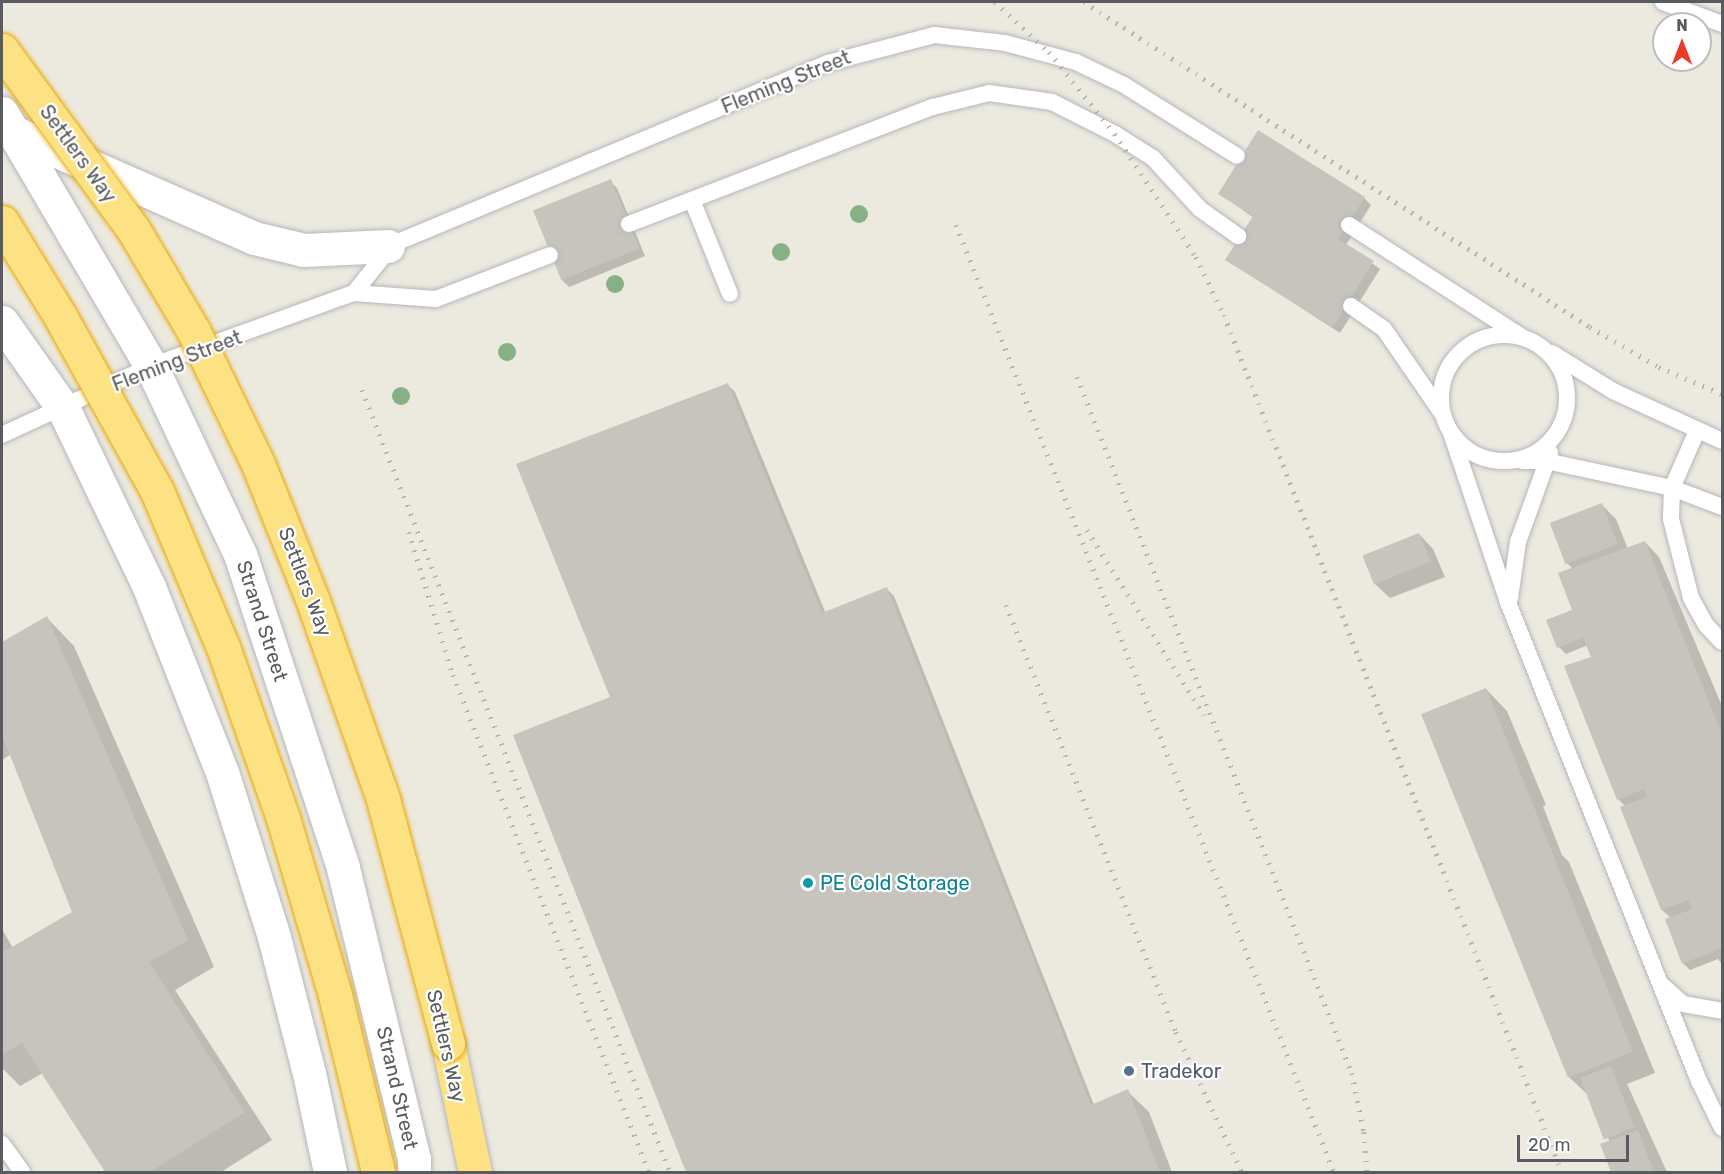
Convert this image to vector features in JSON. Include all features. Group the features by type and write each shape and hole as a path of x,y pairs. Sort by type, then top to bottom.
{"highway":[{"name":"Settlers Way","path":"2,50 133,229 193,330 258,464 313,601 383,799 448,1044 475,1173"},
{"path":"2,222 60,316 157,491 223,647 286,830 335,995 378,1173"}],"street":[{"path":"9,123 254,238 304,250 388,246"},
{"name":"Strand Street","path":"9,123 150,366 244,566 343,868 415,1168"},
{"path":"2,322 63,408 149,587 222,771 273,937 309,1073 330,1173"}],"lane":[{"path":"1662,2 1721,20"},
{"name":"Fleming Street","path":"388,246 828,63 934,35 1005,43 1076,62 1124,85 1237,156"},
{"path":"629,224 933,107 974,95 1007,94 1052,102 1134,145 1153,158 1200,208 1238,236"},
{"path":"692,200 730,294"},
{"path":"1349,225 1524,338 1613,391 1722,441"},
{"path":"354,293 388,246"},
{"name":"Fleming Street","path":"2,435 150,366 354,293 436,299 550,255"},
{"path":"1351,306 1384,329 1443,415 1509,604 1657,978 1722,1128"},
{"path":"1443,415 1441,394 1446,373 1458,355 1476,342 1496,336 1524,338"},
{"path":"1509,604 1518,542 1546,461 1563,421 1568,399 1564,378 1543,348"},
{"path":"1502,461 1521,459 1539,451 1563,421"},
{"path":"1697,431 1672,488 1671,519 1691,598 1706,625 1722,642"},
{"path":"1451,433 1473,453 1502,461 1546,461 1672,488 1722,507"},
{"path":"1657,978 1669,994 1683,1004 1722,1011"},
{"path":"2,1144 22,1173"}],"building":[{"path":"1258,130 1365,197 1338,239 1374,261 1333,327 1225,260 1253,216 1218,194"},
{"path":"611,179 639,249 561,280 533,210"},
{"path":"728,383 822,613 887,587 1091,1105 1128,1089 1160,1172 686,1172 513,735 610,697 516,464"},
{"path":"1602,503 1618,544 1565,564 1550,523"},
{"path":"1419,533 1431,562 1374,585 1362,556"},
{"path":"1645,541 1722,735 1722,948 1682,964 1665,919 1692,909 1688,900 1661,910 1620,807 1647,797 1644,789 1617,800 1564,666 1591,657 1583,638 1557,648 1546,620 1572,610 1558,573"},
{"path":"47,616 188,940 149,962 245,1112 150,1172 105,1172 22,1043 2,1054 2,945 5,951 72,912 2,735 2,642"},
{"path":"1486,688 1633,1051 1568,1078 1421,714"},
{"path":"1611,1066 1635,1128 1604,1139 1580,1078"},
{"path":"1638,1130 1654,1172 1611,1172 1600,1144"}],"railway":[{"path":"995,2 1049,52 1115,134 1196,257 1224,315 1562,1172"},
{"path":"1084,2 1590,327 1659,367 1722,394"},
{"path":"956,225 1334,1172"},
{"path":"1077,377 1352,1073 1364,1132 1367,1172"},
{"path":"362,390 670,1172"},
{"path":"1087,530 1204,715"},
{"path":"409,532 453,675 649,1172"},
{"path":"1006,605 1176,1032 1242,1172"}],"place":[{"name":"PE Cold Storage","path":"808,883"},
{"name":"Tradekor","path":"1129,1071"}]}
